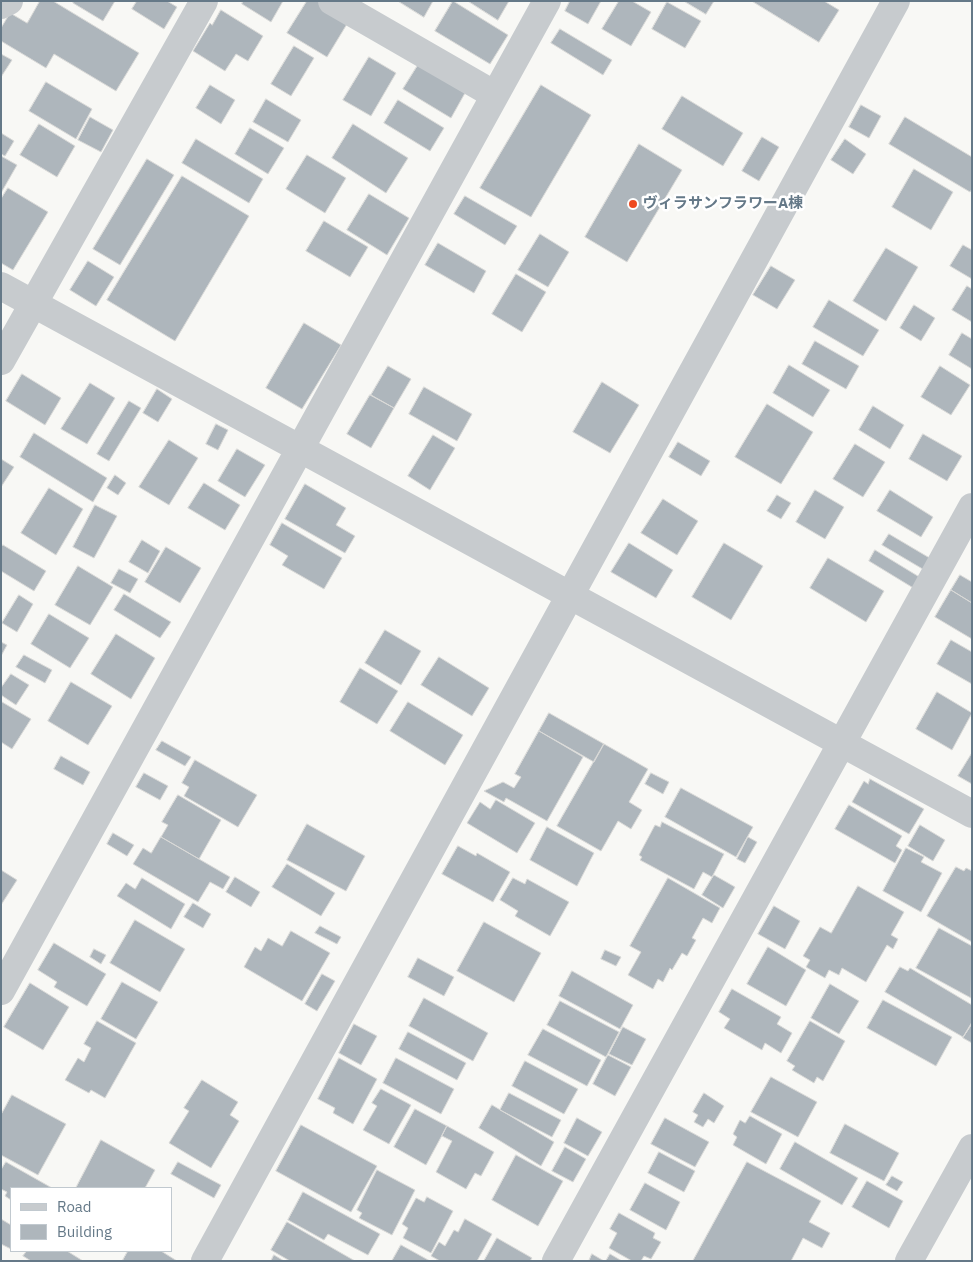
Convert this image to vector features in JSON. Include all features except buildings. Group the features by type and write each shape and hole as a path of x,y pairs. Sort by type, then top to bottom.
{"street":[{"path":"1,5 9,1"},
{"path":"1,361 204,1"},
{"path":"332,1 495,95"},
{"path":"4,978 301,449 547,1"},
{"path":"205,1261 896,1"},
{"path":"1,286 972,814"},
{"path":"556,1261 972,507"},
{"path":"909,1261 972,1148"}],"place":[{"name":"ヴィラサンフラワーA棟","path":"633,204"}]}
